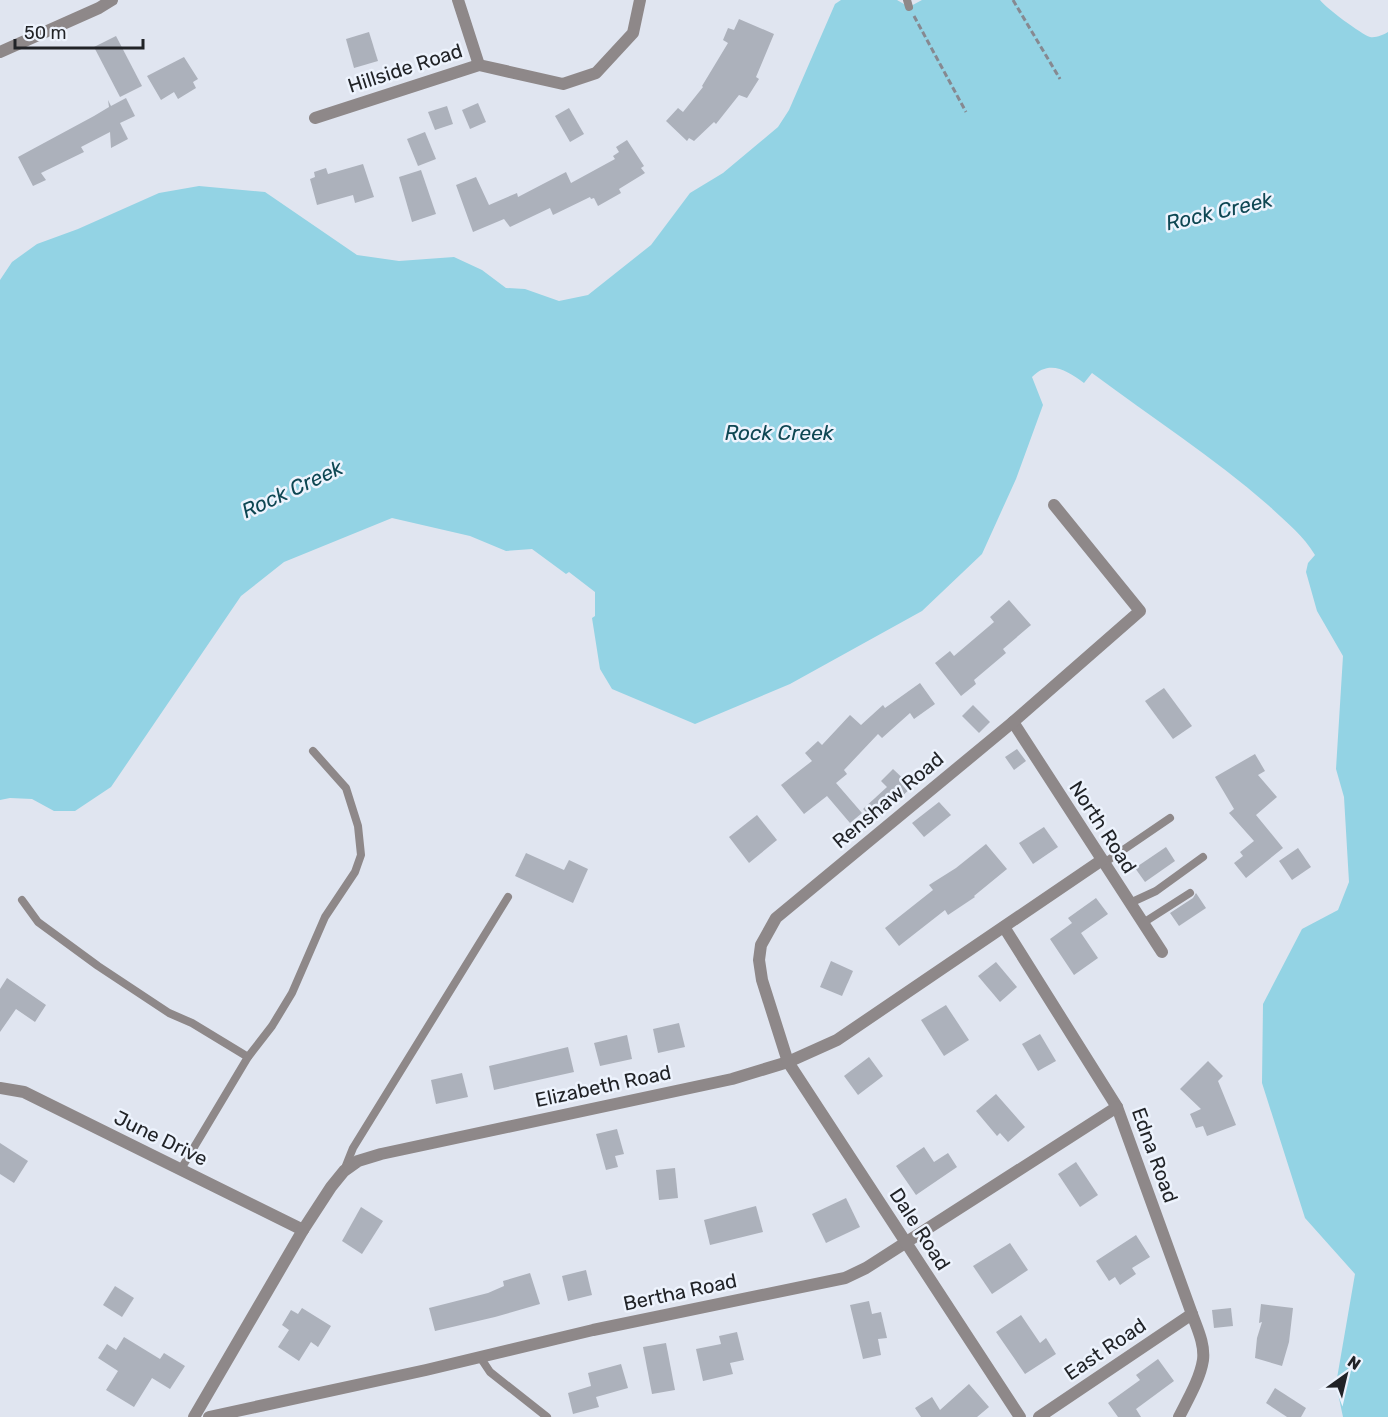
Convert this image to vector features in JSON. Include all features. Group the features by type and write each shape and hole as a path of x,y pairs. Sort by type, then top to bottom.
{"street":[{"path":"0,52 112,0"},
{"path":"458,0 478,65"},
{"name":"Hillside Road","path":"315,118 478,65 563,84 596,73 633,33 640,0"},
{"name":"Renshaw Road","path":"788,1062 762,980 759,960 761,945 776,918 1013,722 1140,611 1054,505"},
{"name":"North Road","path":"1013,722 1162,952"},
{"name":"Elizabeth Road","path":"194,1417 303,1230 331,1187 344,1171 358,1161 381,1154 732,1079 788,1062 837,1040 1103,862"},
{"name":"Edna Road","path":"1004,927 1117,1107 1192,1314 1202,1342 1203,1359 1199,1374 1179,1417"},
{"name":"Dale Road","path":"788,1062 1020,1417"},
{"name":"June Drive","path":"0,1088 24,1092 303,1230"},
{"name":"Bertha Road","path":"209,1417 592,1330 845,1278 866,1268 1117,1107"},
{"name":"East Road","path":"1039,1417 1192,1314"}],"lane":[{"path":"181,1169 248,1057 272,1026 292,993 325,917 355,872 361,855 358,826 346,788 313,751"},
{"path":"1103,862 1170,818"},
{"path":"1130,903 1156,891 1203,857"},
{"path":"1143,923 1190,893"},
{"path":"344,1171 353,1148 508,897"},
{"path":"22,900 38,922 98,966 169,1013 192,1023 248,1057"},
{"path":"480,1357 490,1372 547,1417"}],"path":[{"path":"1013,0 1060,79"},
{"path":"908,3 966,112"}],"water":[{"name":"Rock Creek","path":"841,0 897,0 909,7 922,0 1320,0 1329,9 1370,37 1388,32 1388,1417 1343,1417 1336,1384 1355,1274 1305,1218 1262,1083 1263,1004 1302,929 1338,910 1349,882 1344,797 1336,769 1343,656 1317,611 1306,572 1308,563 1315,555 1293,528 1247,487 1092,373 1084,383 1065,371 1052,368 1045,369 1032,377 1043,405 1016,479 982,554 922,611 790,684 695,724 612,689 600,669 592,618 595,616 595,592 569,572 566,574 532,549 506,551 470,536 392,518 284,562 241,596 111,787 75,811 54,811 32,799 0,800 0,280 12,262 37,244 78,229 159,193 199,186 265,192 357,255 399,261 454,257 482,270 506,288 525,289 559,301 588,295 651,245 690,193 723,173 778,127 789,110 835,4"}],"building":[{"path":"739,19 774,34 756,77 759,79 747,98 739,95 716,124 714,122 694,141 689,138 687,141 666,121 678,108 683,112 703,87 728,43 723,40 728,28 734,30"},
{"path":"369,32 378,61 354,68 346,39"},
{"path":"116,36 142,86 120,97 94,47"},
{"path":"184,57 198,79 193,82 196,88 178,99 174,92 161,100 147,76"},
{"path":"126,98 135,116 120,123 128,139 111,148 110,132 81,147 84,152 41,173 46,180 33,186 18,157 109,107 108,100 111,106"},
{"path":"478,103 486,122 470,129 462,110"},
{"path":"447,106 453,124 435,130 428,112"},
{"path":"569,108 584,134 570,142 555,116"},
{"path":"425,132 436,159 418,166 407,139"},
{"path":"627,140 644,166 641,168 645,173 619,189 621,193 598,206 594,198 590,197 553,215 550,208 510,227 504,219 473,232 456,185 476,177 489,205 517,193 518,197 566,172 571,183 615,159 613,156 619,152 616,147"},
{"path":"363,164 374,197 355,203 353,195 317,205 310,179 315,177 314,172 326,168 328,174"},
{"path":"421,170 436,214 412,222 399,177"},
{"path":"1009,600 1031,625 1003,649 1006,653 974,680 976,684 961,696 935,663 950,651 954,656 994,622 990,617"},
{"path":"920,683 935,704 914,719 910,713 882,738 878,734 844,770 847,774 836,783 862,813 850,823 827,796 804,814 781,785 812,761 805,753 818,741 822,745 850,715 861,725 883,705 885,708"},
{"path":"1164,688 1192,726 1173,739 1145,701"},
{"path":"973,705 990,722 979,733 962,716"},
{"path":"1017,749 1026,761 1014,770 1005,757"},
{"path":"1255,754 1265,771 1258,775 1277,797 1256,815 1283,848 1246,878 1234,863 1243,856 1240,852 1254,841 1229,813 1234,809 1215,777"},
{"path":"893,769 912,787 875,821 863,809 887,787 881,781"},
{"path":"939,802 951,815 924,837 912,823"},
{"path":"757,815 777,840 749,863 729,837"},
{"path":"1044,827 1058,847 1033,864 1019,843"},
{"path":"986,844 1007,869 975,897 948,915 945,910 899,946 885,928 933,890 929,885 956,868"},
{"path":"1166,847 1175,861 1145,882 1135,868"},
{"path":"1298,848 1311,867 1292,880 1279,861"},
{"path":"526,853 564,870 569,860 588,869 573,903 515,876"},
{"path":"1196,893 1206,908 1179,926 1170,913 1193,898"},
{"path":"1096,898 1108,914 1081,933 1098,958 1074,975 1050,939 1072,923 1068,918"},
{"path":"831,961 853,971 842,996 820,987"},
{"path":"996,962 1017,987 1000,1002 978,976"},
{"path":"7,978 46,1005 35,1022 16,1009 0,1032 0,989"},
{"path":"946,1005 969,1040 944,1056 921,1020"},
{"path":"679,1023 685,1047 658,1053 653,1029"},
{"path":"1040,1034 1056,1061 1038,1071 1022,1044"},
{"path":"627,1035 632,1059 600,1066 594,1043"},
{"path":"568,1047 574,1072 494,1090 489,1066"},
{"path":"869,1057 883,1076 858,1095 844,1076"},
{"path":"1208,1061 1223,1076 1218,1081 1236,1125 1207,1136 1203,1126 1196,1128 1190,1114 1201,1109 1180,1089"},
{"path":"462,1073 468,1097 436,1104 431,1080"},
{"path":"996,1094 1025,1127 1008,1142 1000,1133 997,1136 976,1111"},
{"path":"617,1129 624,1154 615,1156 618,1167 606,1170 596,1134"},
{"path":"0,1143 28,1161 14,1183 0,1174"},
{"path":"924,1147 934,1162 948,1153 957,1167 916,1195 896,1166"},
{"path":"1076,1162 1098,1195 1080,1207 1058,1174"},
{"path":"675,1168 678,1198 659,1200 656,1170"},
{"path":"846,1198 860,1227 826,1243 812,1214"},
{"path":"756,1206 763,1232 710,1245 704,1220"},
{"path":"361,1207 383,1221 362,1254 342,1241"},
{"path":"1136,1235 1150,1257 1132,1268 1136,1274 1120,1285 1115,1277 1109,1281 1096,1261"},
{"path":"1010,1243 1028,1270 992,1294 973,1266"},
{"path":"586,1270 592,1295 568,1301 562,1276"},
{"path":"530,1273 540,1304 435,1331 429,1308 488,1293 504,1286 503,1281"},
{"path":"115,1286 134,1298 122,1317 103,1305"},
{"path":"869,1301 872,1314 881,1312 887,1338 878,1339 881,1355 863,1359 850,1305"},
{"path":"1261,1304 1293,1308 1289,1342 1282,1366 1255,1358 1257,1338 1262,1322 1259,1323"},
{"path":"302,1308 331,1326 318,1347 311,1342 299,1361 278,1347 289,1330 282,1325 291,1310 298,1314"},
{"path":"1231,1308 1233,1326 1214,1328 1212,1310"},
{"path":"1021,1315 1040,1343 1046,1338 1056,1354 1025,1374 996,1332"},
{"path":"737,1332 744,1360 730,1363 733,1374 703,1381 696,1349 721,1344 719,1336"},
{"path":"124,1337 160,1359 164,1353 185,1366 170,1389 152,1378 134,1407 106,1390 118,1371 98,1358 107,1344 116,1350"},
{"path":"666,1343 675,1390 652,1394 643,1347"},
{"path":"1158,1359 1174,1381 1136,1409 1141,1417 1118,1417 1108,1403 1140,1380 1136,1375"},
{"path":"621,1364 628,1388 596,1397 599,1407 573,1414 568,1393 591,1386 588,1373"},
{"path":"969,1384 989,1407 977,1417 921,1417 915,1408 932,1397 940,1410"},
{"path":"1275,1388 1306,1408 1301,1417 1287,1417 1266,1403"}]}
